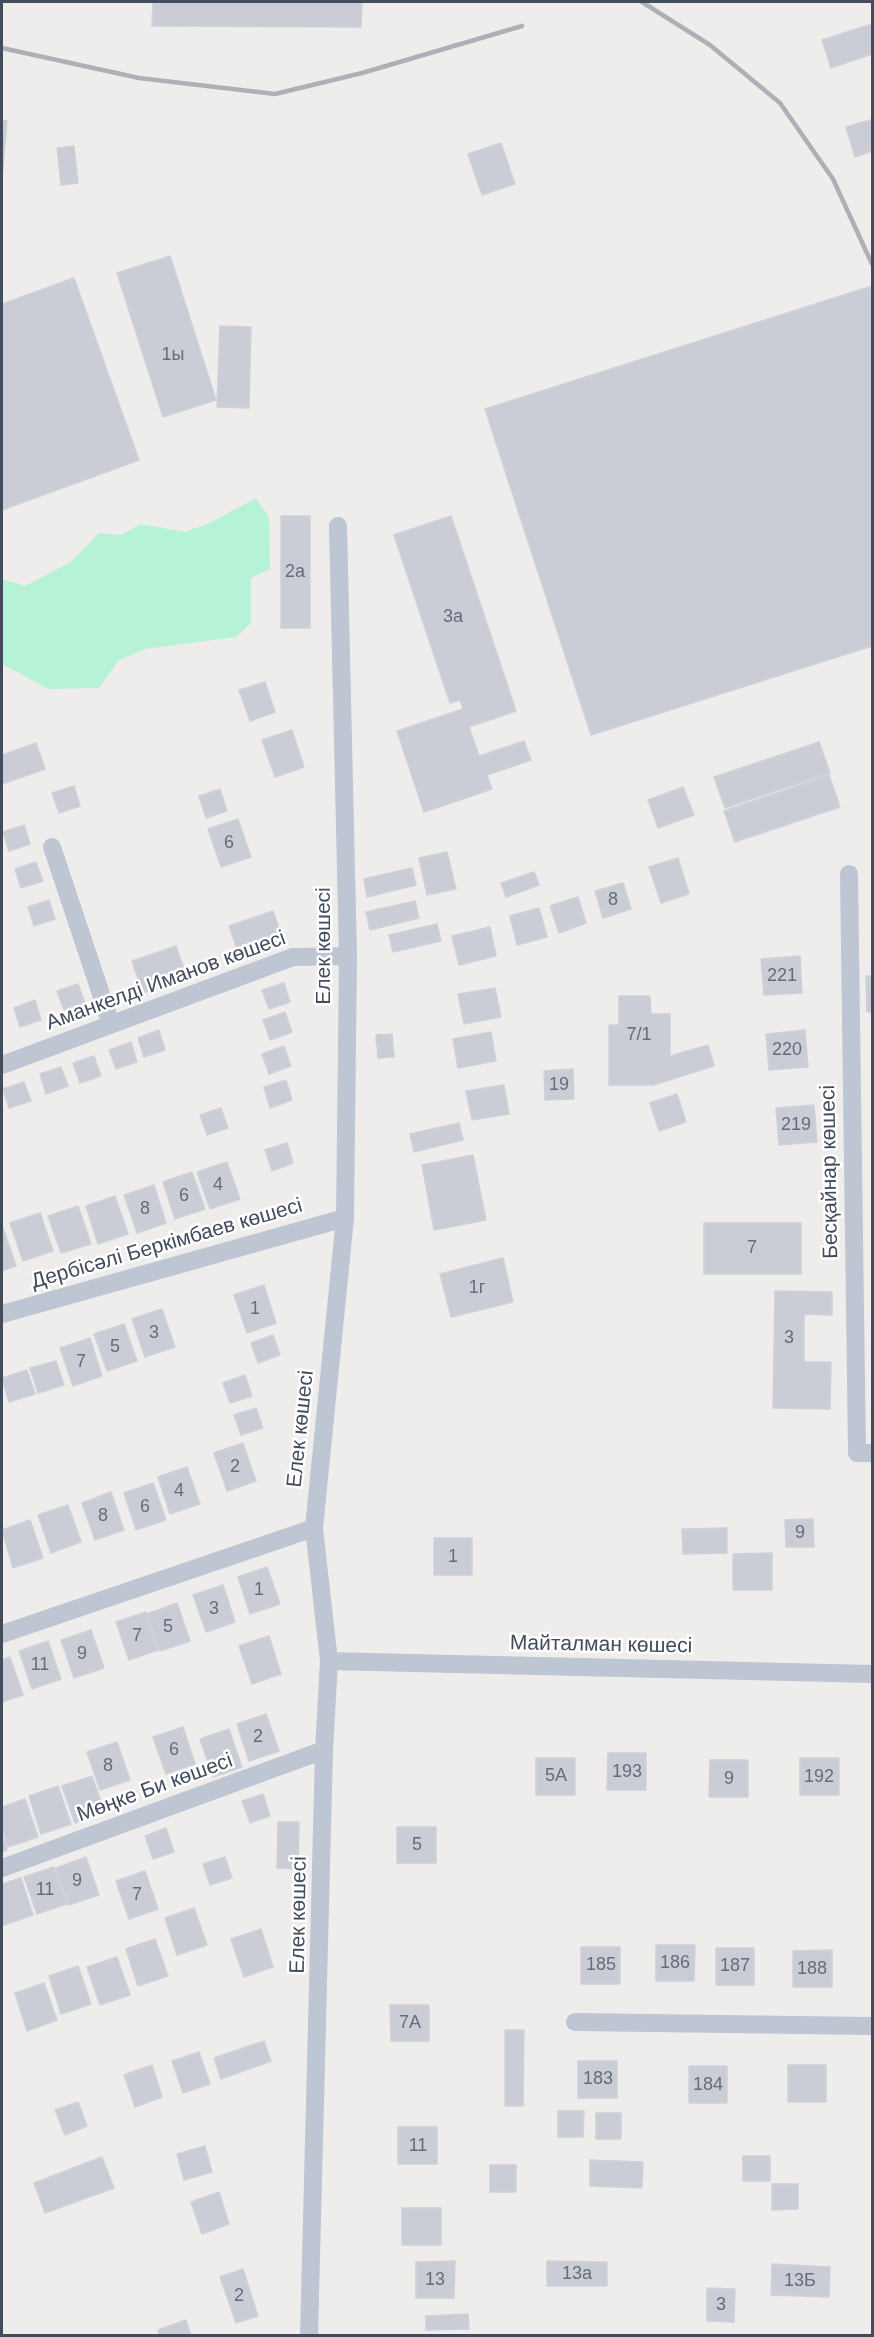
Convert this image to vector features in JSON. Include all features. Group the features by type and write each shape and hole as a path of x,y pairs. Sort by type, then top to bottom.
{"street":[{"name":"Елек көшесі","path":"309,2336 324,1750 329,1661 314,1528 345,1218 348,956 338,526"},
{"path":"52,847 111,1024"},
{"name":"Бесқайнар көшесі","path":"849,874 856,1453 873,1453"},
{"name":"Аманкелді Иманов көшесі","path":"2,1065 293,957 348,956"},
{"name":"Дербісәлі Беркімбаев көшесі","path":"2,1314 345,1218"},
{"path":"2,1634 314,1528"},
{"name":"Майталман көшесі","path":"329,1661 873,1674"},
{"name":"Мөңке Би көшесі","path":"2,1868 324,1750"},
{"path":"575,2022 873,2025"}],"green space":[{"path":"256,498 269,518 270,569 251,578 251,623 236,637 145,649 119,660 99,688 49,689 2,664 2,579 25,586 71,562 99,533 121,535 141,524 185,532 210,523"}],"building":[{"path":"153,2 362,2 361,27 152,26"},
{"path":"872,24 872,54 831,68 822,40"},
{"path":"2,120 7,121 2,178"},
{"path":"870,120 872,151 855,157 846,127"},
{"path":"501,143 515,184 482,195 468,154"},
{"path":"74,146 78,183 61,185 57,148"},
{"path":"170,256 216,400 163,417 117,273"},
{"path":"74,278 139,460 2,510 2,304"},
{"path":"872,286 872,646 591,735 485,409"},
{"path":"220,326 251,327 249,408 217,407"},
{"path":"281,516 310,516 310,628 281,628"},
{"path":"451,516 516,711 469,727 479,756 524,741 531,760 487,775 492,789 424,812 397,731 463,709 460,700 450,703 394,535"},
{"path":"265,682 275,712 250,721 239,690"},
{"path":"292,730 304,767 275,777 262,740"},
{"path":"819,742 830,773 725,808 714,777"},
{"path":"36,743 45,769 2,784 2,755"},
{"path":"829,775 840,807 735,842 724,811"},
{"path":"74,786 80,806 59,813 52,793"},
{"path":"683,787 694,815 658,828 648,800"},
{"path":"220,789 227,811 206,818 199,796"},
{"path":"238,819 251,857 221,867 208,829"},
{"path":"24,825 30,844 9,851 3,832"},
{"path":"447,852 456,889 427,895 419,858"},
{"path":"678,858 689,894 661,903 649,867"},
{"path":"36,862 43,881 21,888 15,869"},
{"path":"412,868 416,885 367,897 364,879"},
{"path":"534,872 539,885 506,897 501,883"},
{"path":"623,883 631,909 603,918 595,891"},
{"path":"578,897 586,923 559,933 550,906"},
{"path":"49,900 55,919 34,926 28,907"},
{"path":"415,901 419,918 370,930 366,912"},
{"path":"539,908 547,937 517,945 510,916"},
{"path":"273,911 283,940 239,955 229,926"},
{"path":"437,924 441,941 393,952 389,935"},
{"path":"490,927 496,956 459,965 452,936"},
{"path":"176,946 187,978 143,993 132,961"},
{"path":"800,956 802,993 764,995 761,959"},
{"path":"866,976 872,976 872,1012 867,1012"},
{"path":"284,983 290,1002 269,1009 262,990"},
{"path":"78,984 85,1003 64,1010 57,991"},
{"path":"495,988 501,1017 464,1024 458,994"},
{"path":"619,996 650,996 651,1014 670,1014 670,1056 708,1045 714,1066 653,1085 609,1085 609,1025 619,1025"},
{"path":"35,1000 41,1020 20,1027 14,1008"},
{"path":"285,1012 292,1032 270,1040 263,1020"},
{"path":"159,1030 165,1050 144,1057 138,1038"},
{"path":"805,1030 808,1067 769,1070 766,1034"},
{"path":"491,1032 496,1061 458,1068 453,1039"},
{"path":"392,1034 394,1057 378,1058 376,1035"},
{"path":"131,1042 137,1062 116,1069 109,1050"},
{"path":"284,1046 291,1066 269,1074 262,1054"},
{"path":"94,1056 101,1076 80,1083 73,1063"},
{"path":"61,1067 68,1086 46,1094 40,1074"},
{"path":"573,1069 574,1099 545,1100 544,1071"},
{"path":"286,1080 292,1100 270,1108 264,1087"},
{"path":"24,1082 31,1101 9,1108 3,1089"},
{"path":"504,1085 509,1114 472,1120 466,1091"},
{"path":"677,1094 686,1122 659,1131 650,1103"},
{"path":"814,1105 817,1142 779,1145 776,1108"},
{"path":"221,1108 228,1128 207,1135 200,1115"},
{"path":"459,1123 463,1140 414,1152 410,1134"},
{"path":"287,1143 293,1163 272,1171 265,1150"},
{"path":"473,1155 486,1220 434,1230 422,1165"},
{"path":"227,1162 240,1199 210,1209 197,1172"},
{"path":"192,1172 205,1209 175,1219 163,1182"},
{"path":"154,1185 166,1223 137,1233 124,1195"},
{"path":"115,1196 128,1234 98,1244 86,1206"},
{"path":"78,1206 91,1244 61,1253 48,1216"},
{"path":"40,1213 53,1251 23,1261 10,1223"},
{"path":"704,1223 801,1223 801,1274 704,1274"},
{"path":"2,1229 16,1266 2,1271"},
{"path":"503,1258 513,1302 451,1317 440,1274"},
{"path":"264,1285 276,1323 247,1333 234,1295"},
{"path":"775,1291 832,1292 832,1315 804,1314 804,1362 831,1362 830,1409 773,1408"},
{"path":"162,1309 175,1347 145,1357 132,1319"},
{"path":"124,1324 137,1361 107,1371 94,1334"},
{"path":"273,1335 280,1355 258,1363 251,1343"},
{"path":"90,1338 102,1376 73,1386 60,1348"},
{"path":"56,1361 64,1385 38,1393 30,1368"},
{"path":"27,1370 35,1394 9,1402 2,1378"},
{"path":"245,1375 252,1396 230,1403 223,1383"},
{"path":"256,1408 263,1428 241,1435 234,1415"},
{"path":"243,1443 256,1481 227,1491 214,1453"},
{"path":"187,1467 200,1504 170,1514 158,1477"},
{"path":"153,1483 166,1520 136,1530 124,1493"},
{"path":"111,1492 124,1530 95,1540 82,1503"},
{"path":"68,1505 81,1542 51,1553 38,1515"},
{"path":"813,1519 814,1547 786,1547 785,1520"},
{"path":"30,1520 43,1558 13,1568 2,1530"},
{"path":"727,1528 727,1553 683,1554 682,1529"},
{"path":"434,1538 472,1538 472,1575 434,1575"},
{"path":"772,1553 772,1590 733,1590 733,1554"},
{"path":"267,1567 280,1604 250,1614 238,1577"},
{"path":"223,1585 235,1622 206,1632 193,1595"},
{"path":"177,1603 190,1641 160,1651 147,1614"},
{"path":"146,1612 158,1650 129,1660 116,1622"},
{"path":"91,1630 104,1668 74,1678 61,1640"},
{"path":"269,1636 281,1674 252,1684 239,1646"},
{"path":"48,1641 61,1679 32,1689 19,1651"},
{"path":"10,1657 23,1695 2,1702 2,1660"},
{"path":"266,1714 279,1751 249,1761 237,1724"},
{"path":"183,1727 195,1764 166,1774 153,1737"},
{"path":"229,1729 242,1767 213,1777 200,1739"},
{"path":"117,1742 130,1780 100,1790 87,1752"},
{"path":"608,1753 646,1753 646,1790 607,1790"},
{"path":"536,1758 575,1758 575,1795 536,1795"},
{"path":"800,1758 839,1758 839,1795 800,1795"},
{"path":"710,1760 748,1760 748,1797 709,1797"},
{"path":"92,1776 105,1813 75,1823 62,1786"},
{"path":"58,1786 71,1824 41,1834 29,1796"},
{"path":"263,1794 270,1816 250,1823 242,1801"},
{"path":"25,1799 38,1837 8,1847 2,1826 2,1807"},
{"path":"278,1822 299,1822 298,1869 277,1868"},
{"path":"397,1827 436,1827 436,1863 397,1863"},
{"path":"166,1828 174,1852 153,1859 145,1836"},
{"path":"2,1833 7,1850 2,1852"},
{"path":"86,1857 99,1895 69,1905 56,1868"},
{"path":"225,1857 232,1878 210,1885 203,1864"},
{"path":"54,1867 67,1904 37,1914 24,1877"},
{"path":"145,1871 158,1909 129,1919 116,1881"},
{"path":"21,1878 33,1915 4,1925 2,1884"},
{"path":"194,1908 207,1945 177,1955 165,1918"},
{"path":"261,1929 273,1967 244,1977 231,1939"},
{"path":"155,1939 168,1976 138,1986 126,1949"},
{"path":"656,1945 695,1945 694,1981 656,1981"},
{"path":"581,1947 620,1947 620,1984 581,1984"},
{"path":"716,1948 754,1948 754,1985 716,1985"},
{"path":"832,1950 832,1987 793,1987 793,1951"},
{"path":"117,1957 130,1995 100,2005 87,1967"},
{"path":"78,1966 91,2004 61,2014 49,1976"},
{"path":"44,1983 57,2020 27,2031 15,1993"},
{"path":"390,2005 429,2005 429,2041 391,2041"},
{"path":"505,2030 524,2030 523,2106 505,2106"},
{"path":"264,2041 271,2061 221,2079 214,2058"},
{"path":"199,2052 210,2084 183,2093 172,2061"},
{"path":"578,2061 617,2061 617,2098 578,2098"},
{"path":"152,2065 162,2097 135,2107 124,2075"},
{"path":"788,2065 826,2065 826,2102 788,2102"},
{"path":"689,2066 727,2066 727,2103 689,2103"},
{"path":"78,2102 87,2126 65,2135 55,2110"},
{"path":"558,2111 584,2111 583,2137 558,2137"},
{"path":"596,2113 621,2113 621,2139 596,2139"},
{"path":"398,2127 437,2127 437,2164 398,2164"},
{"path":"205,2146 212,2172 184,2180 177,2154"},
{"path":"743,2156 770,2156 770,2181 743,2181"},
{"path":"102,2157 114,2188 45,2213 34,2183"},
{"path":"590,2160 643,2162 642,2188 590,2186"},
{"path":"490,2165 516,2165 516,2192 490,2192"},
{"path":"772,2184 798,2184 798,2209 772,2210"},
{"path":"219,2192 229,2224 202,2234 191,2202"},
{"path":"402,2208 441,2208 441,2245 402,2245"},
{"path":"455,2261 454,2298 416,2298 416,2262"},
{"path":"547,2261 607,2262 607,2286 547,2286"},
{"path":"772,2264 830,2267 829,2297 771,2295"},
{"path":"243,2269 258,2316 236,2323 220,2277"},
{"path":"707,2288 735,2289 734,2322 707,2321"},
{"path":"468,2314 469,2329 426,2330 426,2316"},
{"path":"186,2320 191,2336 160,2336 158,2330"}],"railway":[{"path":"642,2 710,45 780,103 833,179 872,264"},
{"path":"2,48 139,78 275,94 362,73 522,26"}]}
